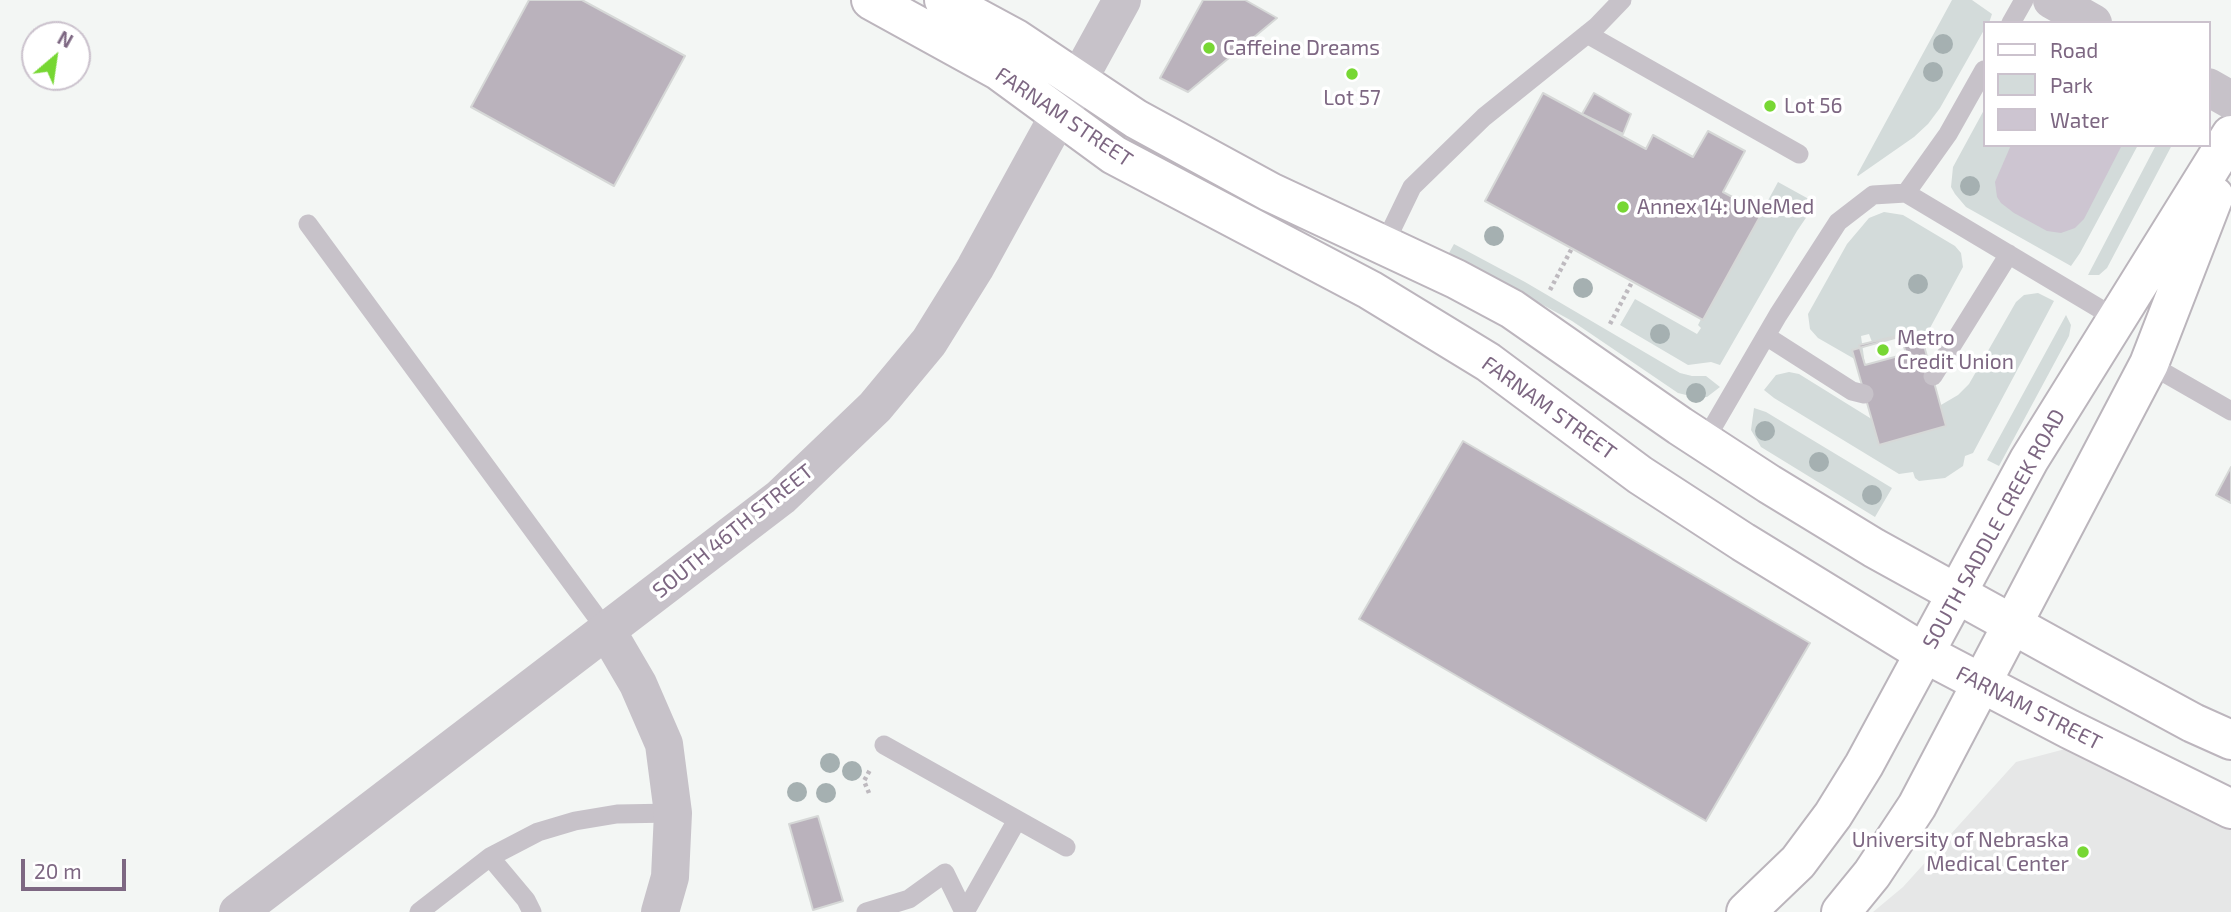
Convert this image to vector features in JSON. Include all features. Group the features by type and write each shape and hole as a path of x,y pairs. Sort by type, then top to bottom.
{"main road":[{"name":"FARNAM STREET","path":"871,0 998,71 1114,155 1370,290 1476,355 1640,475 1924,653 2231,809"},
{"name":"FARNAM STREET","path":"944,0 1016,39 1136,119 1270,192 1512,309 1704,442 1863,541 2193,723 2231,740"},
{"name":"SOUTH SADDLE CREEK ROAD","path":"1745,912 1798,862 1833,816 1864,765 2029,460 2231,135"},
{"path":"1841,912 1871,874 1917,806 2149,365 2231,151"}],"street":[{"name":"SOUTH 46TH STREET","path":"238,912 781,497 875,407 929,342 975,268 1122,0"},
{"path":"2052,0 2089,21"},
{"path":"2210,89 2231,100"},
{"path":"607,631 638,684 664,744 673,813 670,877 660,912"}],"lane":[{"path":"1384,245 1412,187 1485,117 1587,34 1622,0"},
{"path":"2012,21 2024,0"},
{"path":"1587,34 1800,154"},
{"path":"1906,193 1948,134 1982,74"},
{"path":"1704,442 1766,336 1838,222 1873,195 1906,193 2117,318"},
{"path":"308,224 607,631"},
{"path":"1933,376 2009,254"},
{"path":"1766,336 1852,391 1864,394"},
{"path":"2149,365 2231,411"},
{"path":"884,745 1066,847"},
{"path":"419,912 490,857 538,832 575,821 617,814 673,813"},
{"path":"964,912 1017,820"},
{"path":"490,857 526,900 532,912"},
{"path":"866,912 909,899 945,873 964,912"}],"path":[{"path":"1550,290 1572,248"},
{"path":"1610,324 1632,282"},
{"path":"866,777 864,781 869,793"}],"shaded area":[{"name":"University of Nebraska Medical Center","path":"2069,748 2231,816 2231,912 1873,912 1903,887 2016,762"}],"green space":[{"path":"1952,0 1972,0 1992,14 1990,21 1982,21 1982,34 1940,108 1928,124 1914,137 1857,175"},
{"path":"1982,114 1982,147 2137,147 2071,266 1966,207 1951,187 1953,167"},
{"path":"2155,147 2171,147 2107,268 2099,275 2088,275"},
{"path":"1778,182 1816,203 1720,365 1711,362 1688,365 1620,325 1635,299 1697,334 1701,328 1698,325 1701,319 1703,320"},
{"path":"1884,212 1903,215 1955,246 1961,253 1963,267 1917,352 1906,354 1901,335 1872,342 1869,334 1861,336 1865,365 1818,338 1810,329 1808,314 1847,244 1869,218"},
{"path":"1454,244 1525,282 1680,373 1706,376 1720,387 1707,397 1678,393 1572,321 1449,253"},
{"path":"2038,293 2054,301 1973,453 1965,456 1963,466 1945,478 1919,481 1913,472 1899,474 1764,390 1776,375 1789,372 1799,374 1870,418 1886,424 1929,412 1958,395 1969,384 2016,302 2024,295"},
{"path":"2066,315 2071,325 2069,336 1999,466 1987,460"},
{"path":"1754,408 1766,412 1892,488 1875,517 1761,447 1751,430"}],"water":[{"path":"2010,147 2121,147 2084,219 2075,228 2061,233 2047,231 2001,203 1997,197 1995,182"}],"building":[{"path":"529,0 582,0 685,56 614,186 471,107"},
{"name":"Caffeine Dreams","path":"1203,0 1245,0 1277,18 1188,92 1160,78"},
{"name":"Annex 14: UNeMed","path":"1543,93 1646,149 1653,135 1693,157 1708,131 1745,151 1723,192 1762,213 1703,320 1485,201"},
{"path":"1594,93 1631,114 1623,134 1582,114"},
{"path":"1920,331 1946,426 1879,445 1852,350"},
{"name":"Metro Credit Union","path":"1901,335 1906,354 1865,365 1859,345"},
{"path":"1463,441 1810,643 1706,821 1359,619"},
{"path":"2231,467 2231,503 2216,495"},
{"path":"818,816 843,901 813,910 789,824"}],"place":[{"name":"Caffeine Dreams","path":"1209,48"},
{"name":"Lot 57","path":"1352,74"},
{"name":"Lot 56","path":"1770,106"},
{"name":"Annex 14: UNeMed","path":"1623,207"},
{"name":"Metro Credit Union","path":"1883,350"},
{"name":"University of Nebraska Medical Center","path":"2083,852"}]}
